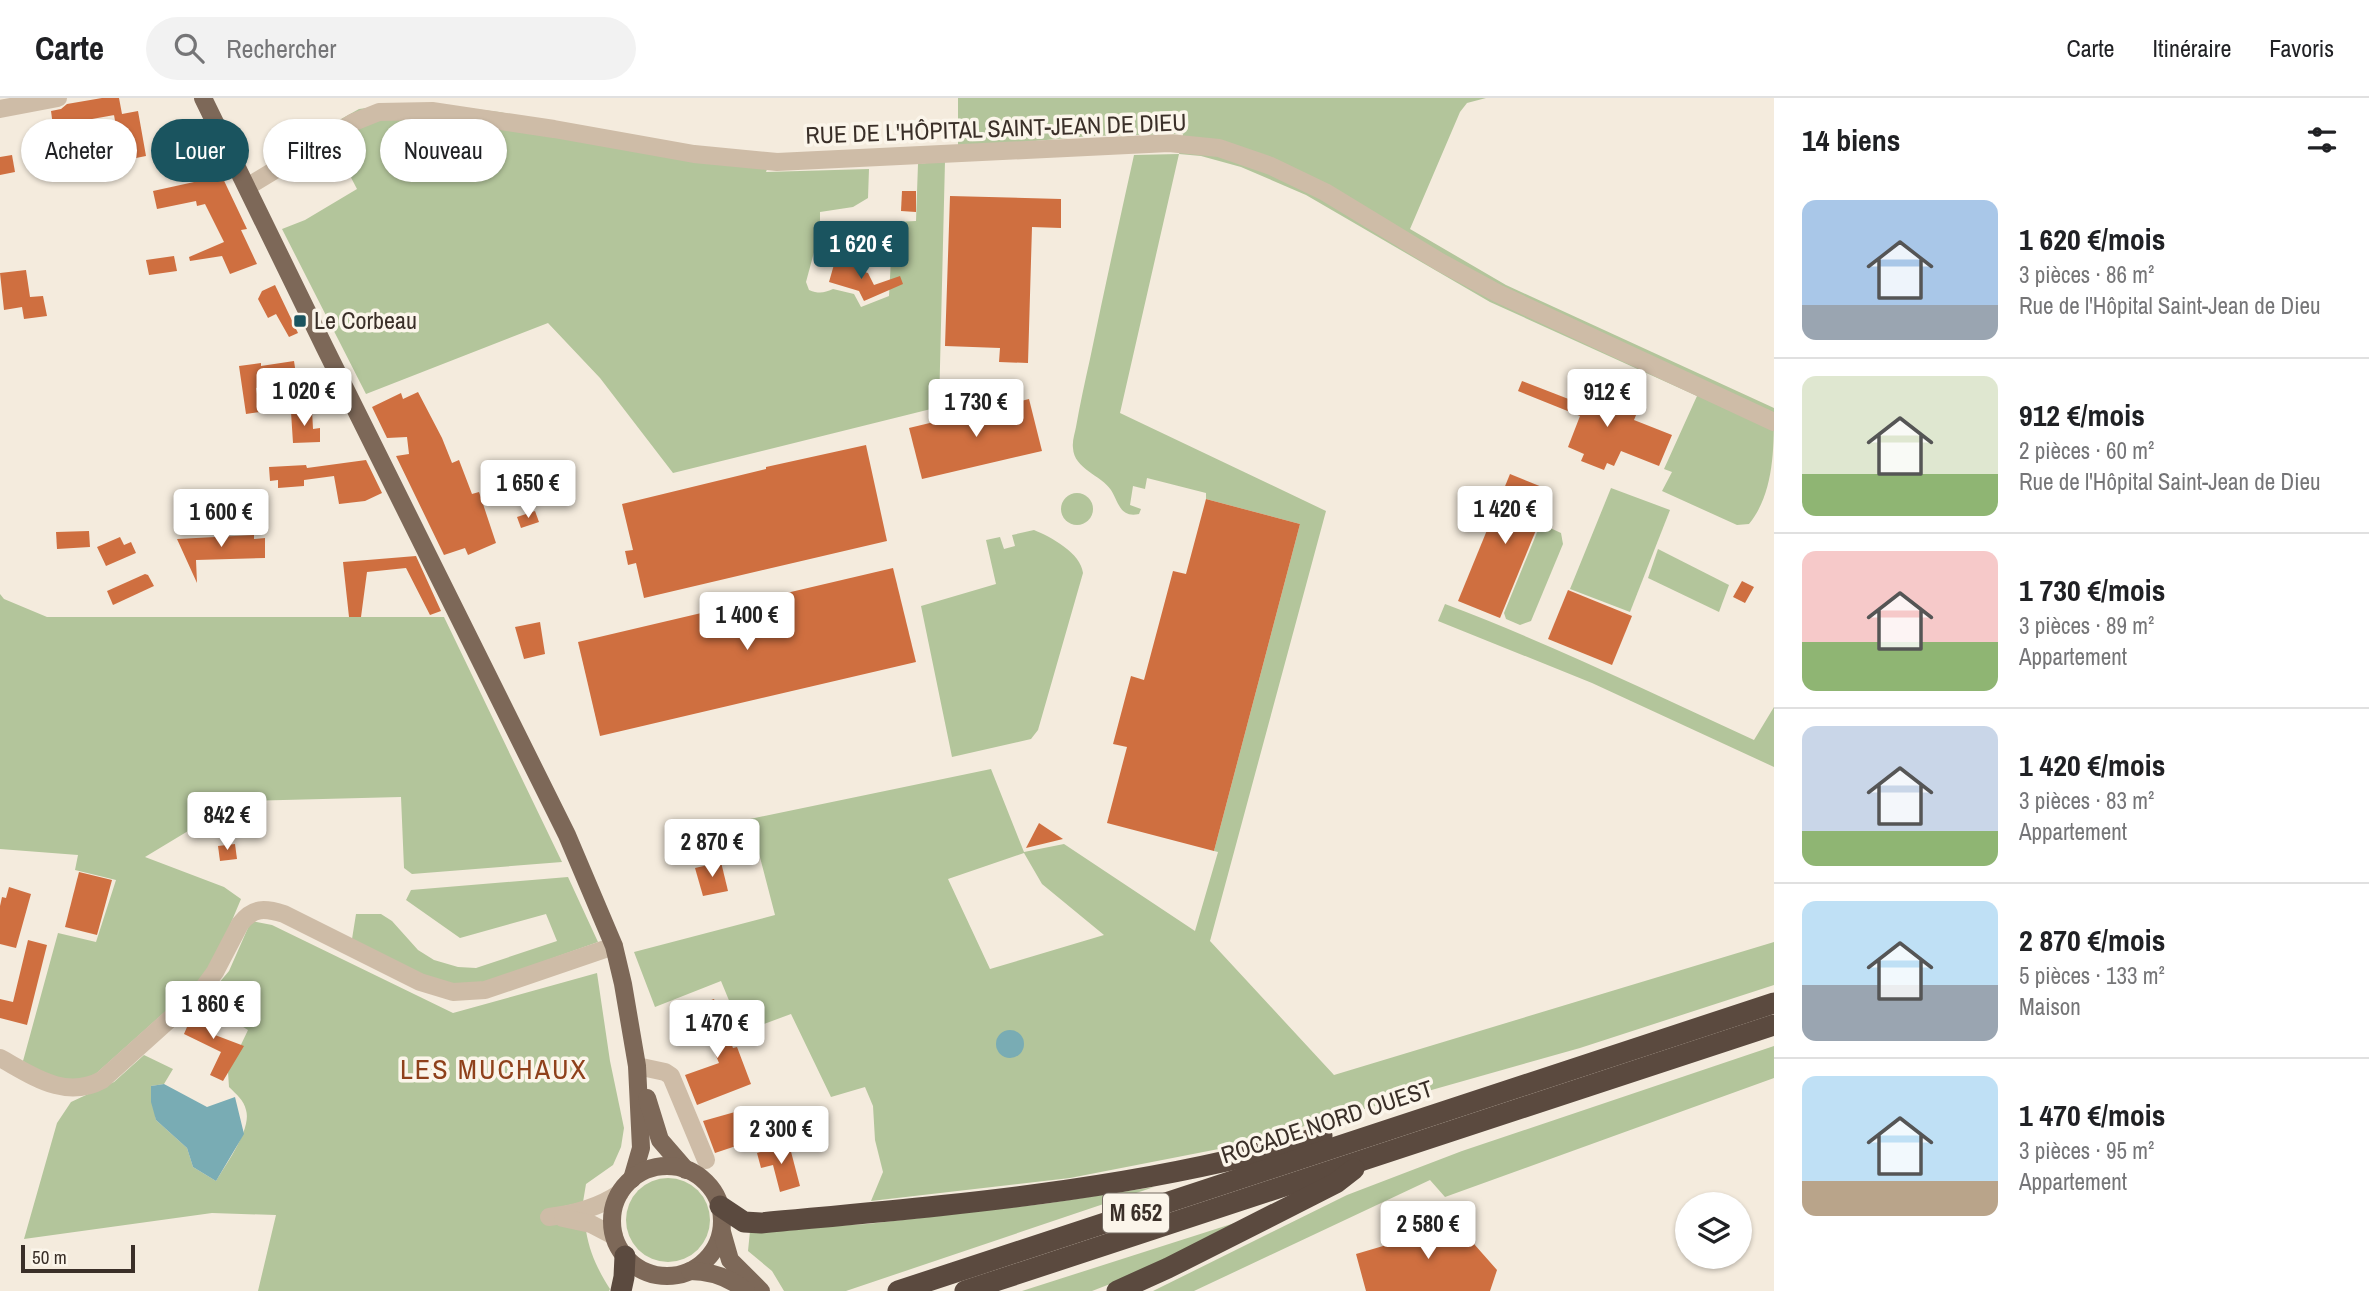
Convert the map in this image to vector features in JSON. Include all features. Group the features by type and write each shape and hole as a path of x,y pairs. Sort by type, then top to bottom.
{"highway":[{"name":"ROCADE NORD OUEST","path":"898,1291 1774,1003"},
{"name":"ROCADE NORD OUEST","path":"965,1291 1774,1025"},
{"path":"720,1206 744,1222 761,1223 954,1205 1109,1185 1248,1157 1402,1112 1514,1088"},
{"path":"1117,1291 1336,1183 1368,1158"},
{"path":"621,1291 625,1256"}],"main road":[{"path":"203,98 561,823 614,946 637,1066 641,1148 613,1214 614,1237 625,1256 635,1266 655,1275 676,1275 700,1265 712,1252 721,1231"},
{"path":"637,1066 660,1139 687,1170 707,1184 720,1206 721,1231 730,1260 761,1291"},
{"path":"626,1186 655,1168 674,1167 687,1170"},
{"path":"690,1271 715,1275 746,1291"}],"street":[{"path":"0,109 58,98"},
{"name":"RUE DE L'HÔPITAL SAINT-JEAN DE DIEU","path":"247,187 339,130 369,115 384,111 452,114 554,128 694,154 777,162 1169,144 1219,148 1252,158 1294,176 1497,293 1774,422"},
{"path":"0,1058 46,1083 66,1089 85,1087 102,1080 201,991 215,972 240,924 245,917 258,909 284,914 442,991 485,989 614,946"},
{"path":"637,1066 665,1072 671,1076 706,1160"},
{"path":"614,1237 600,1228 577,1220 549,1217 590,1208 626,1186"}],"green space":[{"path":"958,98 1486,98 1467,103 1460,112 1410,229 1506,285 1774,408 1773,455 1763,499 1749,524 1737,525 1662,491 1672,472 1664,469 1697,396 1490,302 1306,195 1241,167 1201,156 1179,154 1183,134 1090,136 958,148"},
{"path":"403,103 428,103 499,112 712,153 772,156 766,172 869,169 868,198 853,207 820,212 820,230 806,282 809,290 816,292 833,289 854,294 861,307 889,296 893,222 916,221 918,164 945,161 939,407 673,473 600,378 548,323 366,394 282,229 305,220 357,189 353,182 366,182 366,119 341,119 359,109"},
{"path":"1179,154 1120,413 1326,511 1210,941 1334,1075 1774,942 1774,985 1580,1048 1234,1146 1070,1178 871,1201 883,1172 875,1140 873,1106 865,1087 831,1097 791,1014 742,1032 721,981 655,1007 634,952 775,915 750,819 991,769 1024,852 1064,844 1195,931 1218,852 1214,851 1300,524 1206,499 1206,493 1147,478 1145,489 1133,486 1130,505 1141,509 1139,514 1128,514 1121,508 1107,485 1083,467 1075,455 1073,443 1081,401 1134,155","holes":["1024,853 1042,884 1104,935 990,969 948,879"]},
{"path":"1611,488 1670,510 1630,612 1570,589"},
{"path":"1077,493 1089,497 1093,509 1089,521 1077,525 1065,521 1061,509 1065,497"},
{"path":"1548,527 1561,533 1563,544 1531,621 1520,625 1506,619 1504,613 1538,530"},
{"path":"1034,530 1071,552 1083,573 1038,730 1031,739 952,757 921,606 996,584 986,540 1000,537 1004,549 1015,546 1012,535"},
{"path":"1658,549 1729,585 1719,612 1648,578"},
{"path":"0,594 4,599 47,617 444,617 562,862 412,874 404,868 401,797 246,801 203,822 145,857 224,887 241,899 215,961 206,975 90,1079 53,1080 23,1061 58,933 96,942 116,880 75,870 78,855 0,849"},
{"path":"1445,604 1562,652 1754,740 1774,707 1774,767 1592,683 1438,621"},
{"path":"568,877 598,942 471,987 449,988 352,939 356,914 381,914 392,921 418,950 434,960 458,967 476,968 557,941 546,914 460,938 406,900 411,890"},
{"path":"251,921 272,925 453,1013 597,973 610,1061 624,1128 621,1147 613,1165 586,1184 583,1202 546,1210 586,1231 592,1254 609,1291 258,1291 276,1215 212,1213 24,1239 57,1123 71,1102 114,1082 144,1055 173,1069 164,1084 151,1086 156,1120 187,1148 193,1167 216,1181 242,1136 247,1118 245,1106 229,1087 228,1072 248,1030 203,1002 229,971"},
{"path":"1774,1046 1774,1078 1445,1197 1430,1180 1194,1291 1153,1291 1347,1195 1462,1151"},
{"path":"668,1178 691,1185 703,1197 710,1220 703,1243 691,1255 668,1262 645,1255 633,1243 626,1220 633,1197 645,1185"},
{"path":"1154,1187 846,1291 784,1291 772,1271 748,1251 750,1231 867,1224 1043,1204"},
{"path":"1244,1220 1131,1276 1092,1291 1022,1291"}],"water":[{"path":"1010,1030 1020,1034 1024,1044 1020,1054 1010,1058 1000,1054 996,1044 1000,1034"},
{"path":"164,1084 207,1107 235,1097 244,1134 216,1181 193,1167 187,1148 156,1120 151,1102 151,1086"}],"building":[{"path":"119,98 122,114 138,111 146,156 137,158 137,119 115,119 114,115 92,119 52,119 51,111 61,109 67,104"},
{"path":"12,155 15,172 0,175 0,157"},
{"path":"194,182 225,182 247,229 241,230 257,264 230,274 222,256 190,261 189,257 224,242 205,204 197,206 196,201 157,209 153,191"},
{"path":"902,191 916,191 916,212 901,211"},
{"path":"950,196 1061,199 1061,228 1032,227 1028,363 999,362 1000,348 945,346"},
{"path":"174,256 177,271 149,275 146,260"},
{"path":"835,261 868,273 874,285 900,276 903,284 864,301 859,291 829,282"},
{"path":"26,270 30,297 43,296 47,316 24,319 22,307 4,310 0,273"},
{"path":"275,285 298,333 289,337 276,314 268,318 258,299 262,291"},
{"path":"294,361 297,381 256,388 260,412 246,414 239,366"},
{"path":"1522,381 1584,405 1589,393 1617,405 1621,395 1641,403 1634,420 1672,435 1659,466 1621,451 1614,466 1607,463 1604,470 1581,461 1584,454 1568,447 1580,416 1518,391"},
{"path":"418,392 452,463 459,460 472,494 479,492 496,543 468,555 465,548 444,555 396,456 409,454 407,437 387,438 372,407 401,393 403,399"},
{"path":"1029,399 1042,451 922,479 909,428"},
{"path":"312,410 313,429 320,428 320,442 293,443 291,412"},
{"path":"866,445 887,541 644,598 636,563 628,565 625,551 633,550 622,504 766,467"},
{"path":"366,460 382,493 365,501 339,504 334,476 304,480 304,486 278,488 278,480 270,481 269,467 306,465 307,468"},
{"path":"1510,474 1552,491 1500,618 1458,601"},
{"path":"1206,499 1300,524 1214,851 1107,823 1127,747 1113,744 1131,676 1144,680 1173,571 1186,574"},
{"path":"535,511 539,522 521,528 517,517"},
{"path":"89,531 90,547 57,549 56,532"},
{"path":"254,535 254,539 265,538 265,558 196,560 197,583 177,539"},
{"path":"120,537 124,545 131,542 136,553 106,566 97,547"},
{"path":"416,556 441,611 430,615 406,568 367,572 361,617 349,617 343,562"},
{"path":"893,568 916,662 600,736 578,642"},
{"path":"145,574 154,586 113,605 107,591"},
{"path":"1742,581 1754,587 1745,603 1733,597"},
{"path":"1568,590 1632,616 1612,665 1548,639"},
{"path":"540,622 545,654 524,659 515,627"},
{"path":"1039,823 1063,839 1026,848"},
{"path":"235,844 237,859 220,861 218,846"},
{"path":"721,862 728,891 703,896 695,868"},
{"path":"79,872 112,880 97,935 65,927"},
{"path":"9,887 31,894 16,948 0,944 0,906"},
{"path":"28,940 47,945 27,1025 0,1018 0,999 13,1002"},
{"path":"714,999 733,1048 737,1047 751,1084 697,1105 685,1075 719,1063 695,1006"},
{"path":"200,1007 215,1015 213,1020 221,1024 215,1035 244,1046 223,1081 210,1075 221,1052 184,1034 193,1013"},
{"path":"742,1110 751,1141 715,1153 703,1121"},
{"path":"789,1144 800,1186 780,1192 773,1165 761,1168 757,1153"},
{"path":"1444,1210 1497,1270 1490,1291 1366,1291 1356,1254 1417,1236 1413,1219"}],"place":[{"name":"Le Corbeau","path":"300,321"}],"district":[{"name":"LES MUCHAUX","path":"494,1069"}]}
